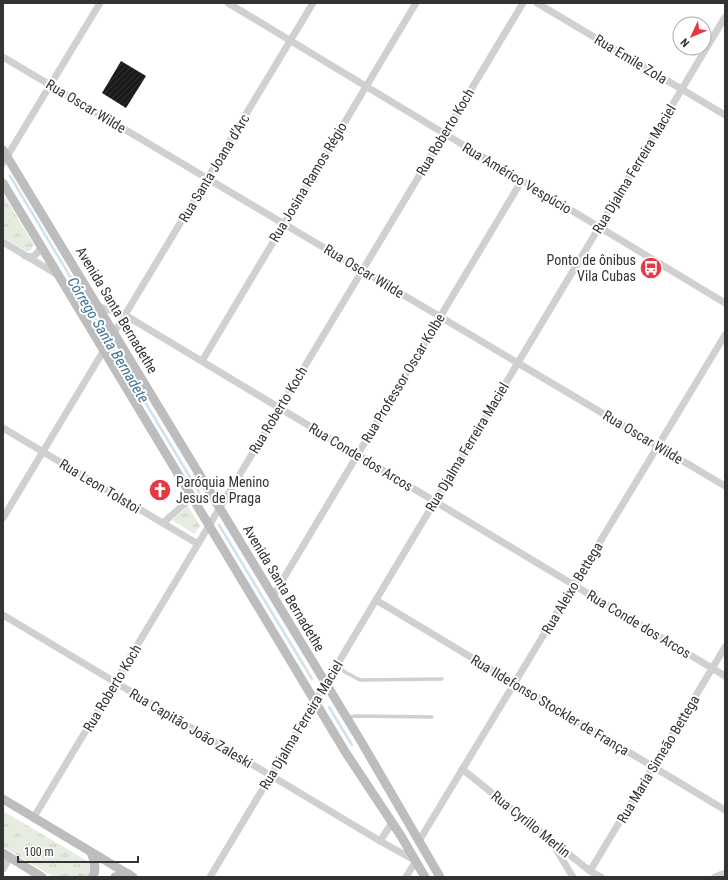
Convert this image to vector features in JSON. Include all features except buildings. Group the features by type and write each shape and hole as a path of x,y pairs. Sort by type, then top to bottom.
{"main road":[{"name":"Avenida Santa Bernadethe","path":"4,156 114,333 326,683 440,877"},
{"path":"3,183 346,753 392,822 426,877"},
{"path":"3,799 131,876"},
{"path":"91,852 95,864 95,874 93,877"},
{"path":"6,855 42,877"},
{"path":"115,877 131,876"}],"street":[{"path":"4,156 50,85 100,3"},
{"name":"Rua Américo Vespúcio","path":"228,3 725,303"},
{"name":"Rua Santa Joana d'Arc","path":"114,333 313,3"},
{"name":"Rua Josina Ramos Régio","path":"202,361 416,3"},
{"name":"Rua Roberto Koch","path":"34,818 523,3"},
{"name":"Rua Emile Zola","path":"538,3 725,115"},
{"name":"Rua Djalma Ferreira Maciel","path":"210,877 725,17"},
{"name":"Rua Oscar Wilde","path":"3,57 725,486"},
{"name":"Rua Professor Oscar Kolbe","path":"273,596 522,180"},
{"path":"3,242 59,276"},
{"path":"25,256 33,256 38,252 41,246"},
{"name":"Rua Conde dos Arcos","path":"97,306 125,315 725,676"},
{"name":"Rua Aleixo Bettega","path":"419,841 725,335"},
{"path":"3,518 104,350"},
{"name":"Rua Leon Tolstoi","path":"3,428 198,544"},
{"path":"163,523 192,497"},
{"name":"Rua Ildefonso Stockler de França","path":"376,600 725,810"},
{"name":"Rua Capitão João Zaleski","path":"3,616 270,776 416,861"},
{"name":"Rua Maria Simeão Bettega","path":"590,871 725,647"},
{"name":"Rua Cyrillo Merlin","path":"462,769 590,871 601,877"},
{"path":"380,841 392,822"},
{"path":"550,839 573,877"},
{"path":"3,869 6,855"},
{"path":"406,877 416,861"},
{"path":"715,877 725,873"}],"lane":[{"path":"574,269 585,276"},
{"path":"337,665 345,672 360,680 442,679"},
{"path":"346,717 432,717"}],"green space":[{"path":"3,194 34,245 30,251 26,251 3,237"},
{"path":"188,506 200,526 194,534 172,520"},
{"path":"3,811 89,862 92,868 89,877 54,877 3,847"}],"waterway":[{"name":"Córrego Santa Bernadete","path":"10,176 206,504"},
{"name":"Córrego Santa Bernadete","path":"219,525 312,679"},
{"name":"Córrego Santa Bernadete","path":"329,707 352,745"}],"place":[{"name":"Ponto de ônibus Vila Cubas","path":"651,268"},
{"name":"Paróquia Menino Jesus de Praga","path":"160,490"}]}
